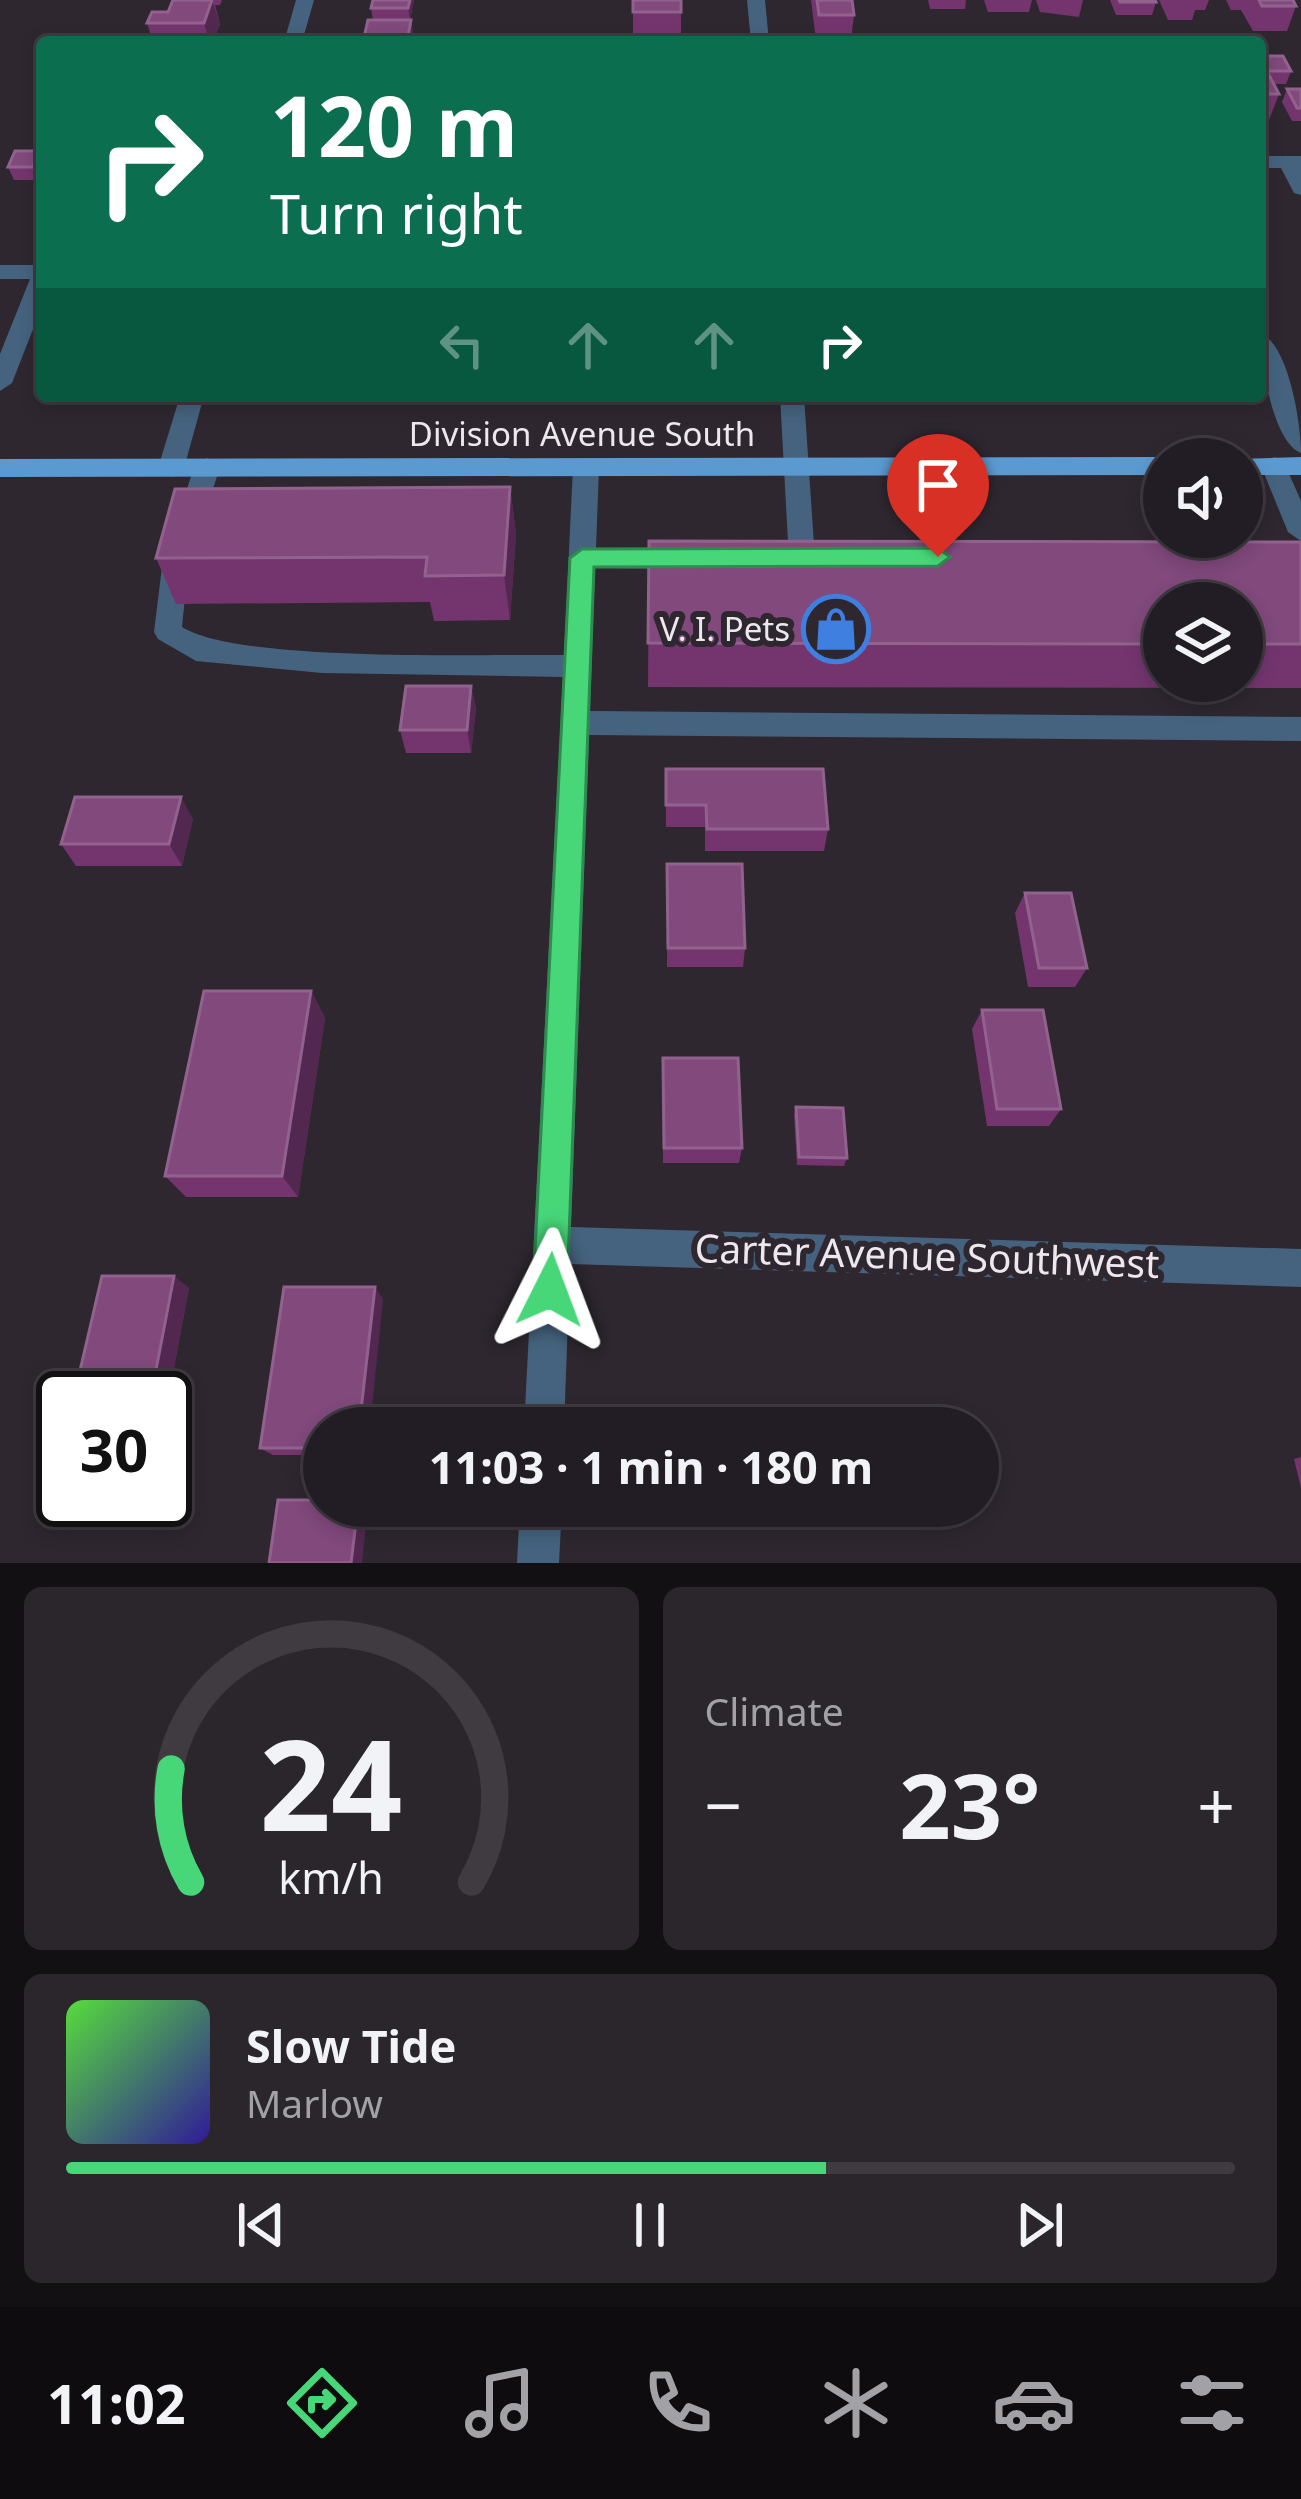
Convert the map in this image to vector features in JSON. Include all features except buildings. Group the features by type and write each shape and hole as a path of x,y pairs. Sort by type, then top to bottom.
{"main road":[{"name":"Division Avenue South","path":"0,468 1143,466"}],"street":[{"path":"294,36 304,0"},
{"path":"756,0 759,36"},
{"path":"1294,162 1301,190"},
{"path":"0,272 36,275"},
{"path":"0,383 36,290"},
{"path":"1266,355 1301,445"},
{"path":"171,468 190,402"},
{"path":"793,402 803,560"},
{"path":"1288,466 1301,532"},
{"path":"207,467 175,567 167,632 196,650 322,662 578,666"},
{"path":"545,1407 586,467"},
{"path":"582,558 714,559"},
{"path":"575,723 1301,730"},
{"name":"Carter Avenue Southwest","path":"552,1244 1301,1268"},
{"path":"538,1563 540,1527"}],"place":[{"name":"V. I. Pets","path":"836,629"}],"route":[{"path":"550,1290 582,558 938,557"}]}
